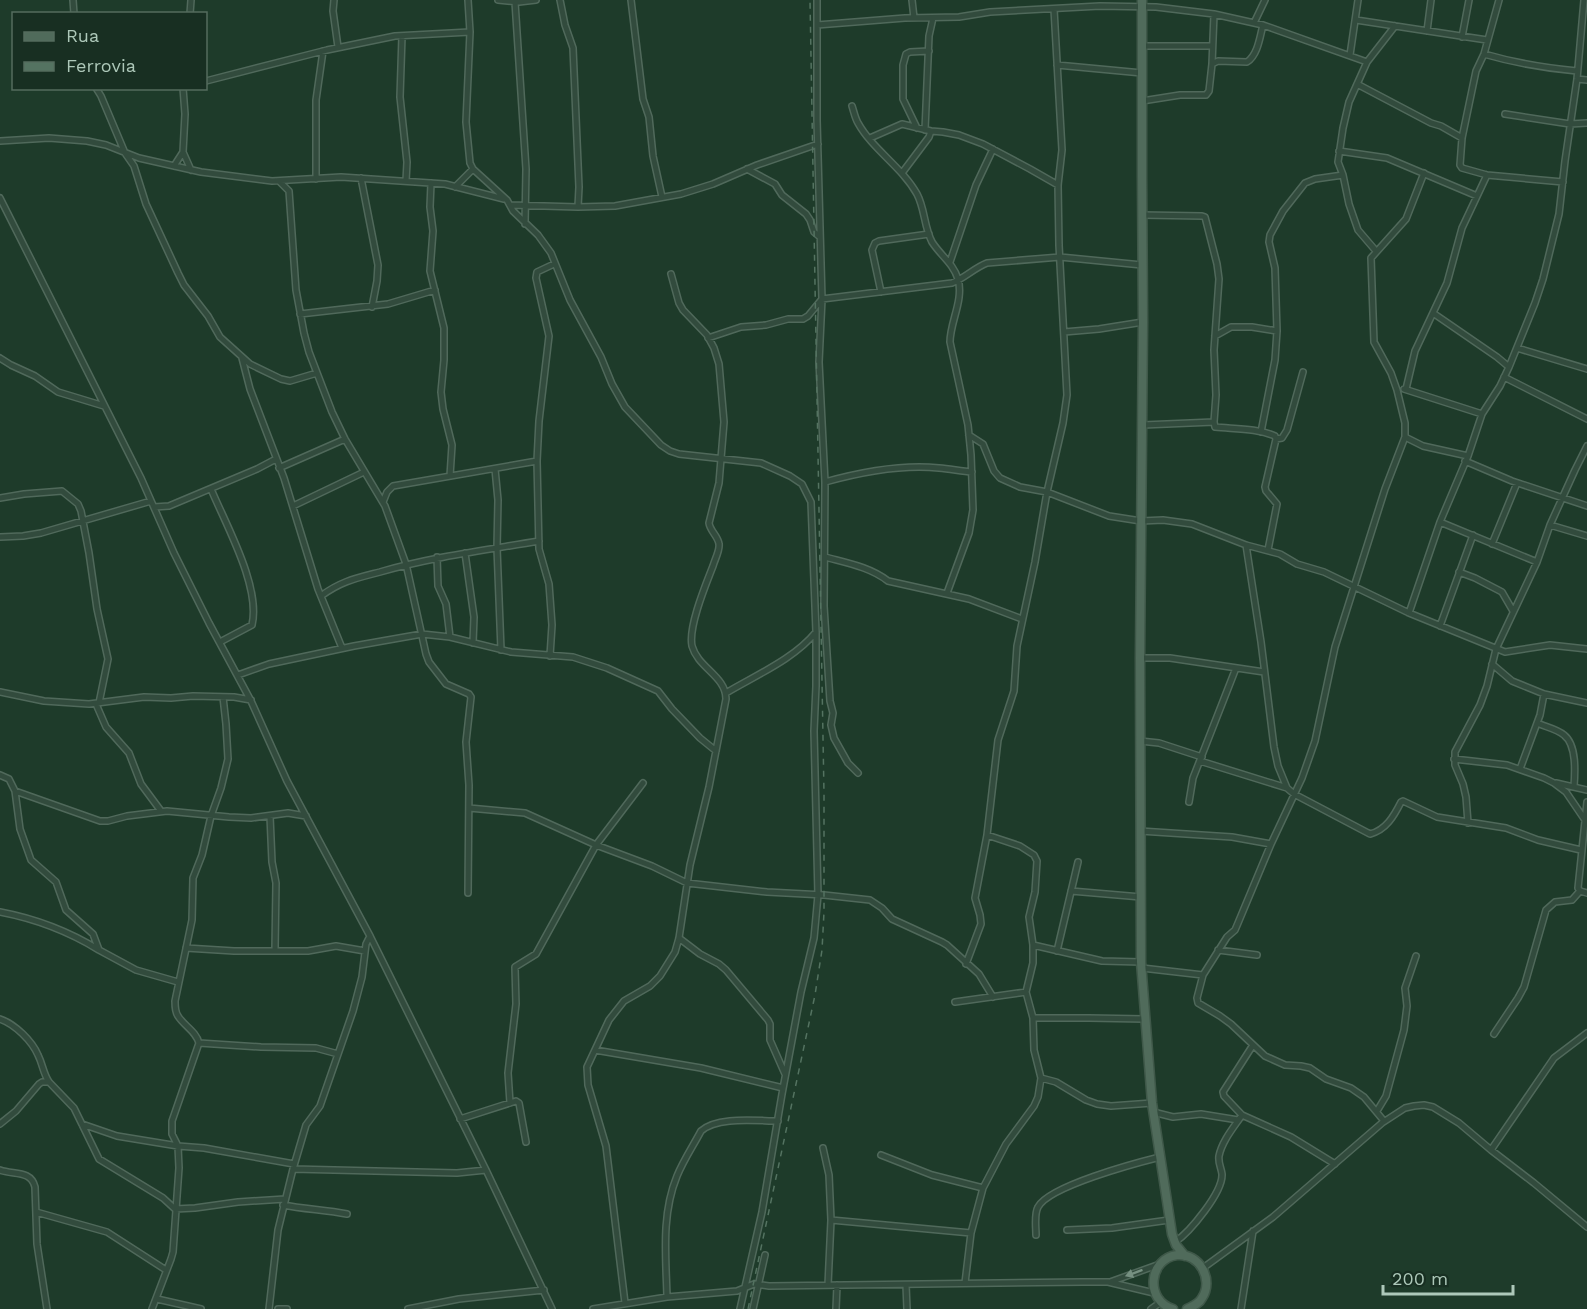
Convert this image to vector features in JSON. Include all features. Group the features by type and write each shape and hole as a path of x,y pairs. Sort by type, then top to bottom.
{"main road":[{"path":"1142,4 1141,965 1153,1108 1169,1220 1173,1238 1179,1249 1203,1268 1207,1278 1207,1288 1199,1306 1187,1309"},
{"path":"1168,1307 1155,1293 1152,1282 1173,1238"},
{"path":"1161,1263 1177,1255 1185,1256"}],"street":[{"path":"334,0 333,11 338,47"},
{"path":"468,0 470,32 466,122 470,163 473,169 508,203 548,248 570,300 625,407 661,445 670,451 761,463 802,484 811,502 816,632 813,731 818,895 814,938 785,1075 762,1212 740,1309"},
{"path":"498,0 515,2 536,0"},
{"path":"560,0 573,48 578,207"},
{"path":"631,0 643,99 649,117 653,156 662,197"},
{"path":"817,0 822,299 819,362 825,482 824,606 830,701 833,713 831,730 848,763 858,773"},
{"path":"912,0 914,18"},
{"path":"1254,23 1265,0"},
{"path":"1350,55 1358,0"},
{"path":"1427,31 1431,0"},
{"path":"1462,37 1469,0"},
{"path":"1499,0 1484,54 1476,71 1462,138 1460,165 1462,168 1487,175 1563,182"},
{"path":"1409,613 1440,522 1467,458 1482,414 1509,367 1535,303 1546,268 1559,214 1577,79 1584,0"},
{"path":"515,2 526,169 525,224"},
{"path":"817,25 959,17 990,12 1142,4 1214,14 1263,24 1367,62"},
{"path":"966,964 981,924 975,898 987,835 998,740 1014,691 1015,654 1047,492 1064,423 1067,395 1058,186 1062,150 1054,9"},
{"path":"1142,101 1180,95 1206,95 1209,91 1212,64 1214,14"},
{"path":"902,173 929,137 929,36 933,18"},
{"path":"1356,20 1487,40"},
{"path":"1212,64 1218,61 1247,62 1250,60 1255,53 1263,24"},
{"path":"1376,251 1358,230 1349,204 1343,175 1338,165 1339,151 1349,102 1357,84 1367,62 1395,26"},
{"path":"207,81 338,47 402,36 470,32"},
{"path":"402,36 400,97 407,162 406,181"},
{"path":"1142,46 1212,46"},
{"path":"315,179 316,100 323,51"},
{"path":"917,128 903,99 903,65 906,54 929,51"},
{"path":"1484,54 1544,68 1577,71"},
{"path":"1057,65 1142,73"},
{"path":"1577,79 1587,80"},
{"path":"1357,84 1462,138"},
{"path":"97,90 125,153 134,166 146,204 184,285 208,316 220,337 242,358 288,381 317,373"},
{"path":"183,90 185,114 183,152 191,170"},
{"path":"852,106 858,123 902,173 916,193 923,206 929,234 934,244 950,262 959,280 959,297 950,332 950,342 969,435 973,510 969,533 947,593"},
{"path":"1505,114 1570,124 1587,123"},
{"path":"870,138 899,124 959,135 993,149 1058,186"},
{"path":"0,141 65,139 106,145 125,153 191,170 272,181 361,178 431,183 455,187 508,203 578,207 615,206 713,184 747,169 818,144"},
{"path":"950,262 976,185 993,149"},
{"path":"1339,151 1380,156 1477,196"},
{"path":"174,166 183,152"},
{"path":"455,187 473,169"},
{"path":"747,169 775,184 782,195 806,214 814,232 820,237"},
{"path":"1384,1121 1364,1096 1351,1088 1326,1079 1310,1068 1285,1065 1265,1056 1226,1020 1198,1003 1197,998 1203,975 1227,937 1235,930 1315,741 1335,647 1385,489 1405,437 1405,423 1397,390 1391,373 1375,347 1371,261 1376,251 1406,219 1424,173"},
{"path":"1261,432 1275,360 1277,331 1275,268 1269,242 1270,235 1283,211 1305,183 1315,179 1343,175"},
{"path":"1406,389 1415,351 1447,283 1462,228 1487,175"},
{"path":"361,178 378,265 372,307"},
{"path":"279,181 289,191 294,268 300,314 306,342 317,373 345,439 383,502 406,564 429,662 441,680 471,697 466,742 469,785 468,892"},
{"path":"289,191 298,181"},
{"path":"431,183 430,207 433,231 430,271 444,328 441,400 452,446 450,476"},
{"path":"0,198 158,516 174,553 251,700 287,781 370,936 552,1309"},
{"path":"0,212 10,216"},
{"path":"1142,215 1205,217 1219,279 1214,350 1215,427 1261,432 1273,435 1276,439"},
{"path":"881,292 872,250 874,243 929,234"},
{"path":"708,338 741,327 766,325 788,319 803,319 822,299 952,283 987,264 1060,257 1142,265"},
{"path":"550,656 552,625 549,584 540,554 537,461 549,336 536,278 537,272 554,264"},
{"path":"625,1303 606,1146 588,1085 587,1066 609,1020 624,1001 650,986 660,976 675,952 680,938 687,883 726,707 726,693 723,685 702,664 692,646 693,626 719,547 718,539 710,530 709,523 719,483 724,422 719,364 708,338 683,310 671,274"},
{"path":"300,314 372,307 435,290"},
{"path":"1432,313 1509,367"},
{"path":"1064,332 1143,322"},
{"path":"1215,336 1231,327 1252,327 1277,331"},
{"path":"1517,348 1587,369"},
{"path":"0,358 35,376 58,392 104,406"},
{"path":"242,358 250,389 284,478 321,596 342,648"},
{"path":"1276,439 1282,438 1287,430 1303,372"},
{"path":"1504,377 1587,419"},
{"path":"1397,390 1406,389 1482,414"},
{"path":"1143,425 1214,422"},
{"path":"969,435 983,444 994,471 1000,478 1020,488 1047,492 1099,513 1141,521 1163,520 1192,524 1246,545 1280,554 1297,564 1324,572 1409,613 1510,653 1550,645 1587,649"},
{"path":"1405,437 1423,446 1467,458 1517,483 1587,506"},
{"path":"279,468 345,439"},
{"path":"1268,550 1277,504 1265,487 1276,439"},
{"path":"1468,823 1466,797 1454,759 1455,752 1480,705 1496,649 1537,562 1562,497 1587,446"},
{"path":"158,516 169,506 276,459"},
{"path":"383,502 387,492 393,486 537,461"},
{"path":"825,482 849,475 900,468 937,468 972,472"},
{"path":"495,469 498,500 496,548 501,650"},
{"path":"292,506 364,472"},
{"path":"1492,544 1517,483"},
{"path":"211,489 246,571 254,598 252,625 220,642"},
{"path":"0,498 62,491 78,504 84,521 100,630 108,659 98,704 106,727 129,753 141,784 161,811"},
{"path":"0,537 32,534 152,504 169,506"},
{"path":"1440,522 1537,562"},
{"path":"1550,525 1587,536"},
{"path":"1440,626 1473,535"},
{"path":"321,596 341,583 406,564 539,541"},
{"path":"1246,545 1274,747 1287,788"},
{"path":"465,553 474,617 473,643"},
{"path":"437,557 438,586 446,604 450,637"},
{"path":"825,557 866,568 879,573 888,581 969,599 1023,619"},
{"path":"1459,573 1484,582 1502,592 1513,611"},
{"path":"726,693 795,652 816,632"},
{"path":"238,675 269,664 342,648 422,634 450,637 511,652 582,659 607,668 658,692 700,738 716,751"},
{"path":"1140,658 1170,658 1264,672"},
{"path":"1492,664 1512,681 1544,694 1587,703"},
{"path":"1189,802 1193,778 1236,668"},
{"path":"0,692 44,701 98,704 144,697 193,696 251,700"},
{"path":"1520,769 1537,723 1544,694"},
{"path":"152,1309 173,1252 179,1168 178,1146 172,1134 172,1121 199,1043 198,1038 178,1016 175,1001 192,920 192,883 205,846 211,816 228,759 223,697"},
{"path":"1537,723 1564,735 1570,742 1575,766 1574,787"},
{"path":"1140,741 1159,743 1287,788 1294,794 1370,834 1392,820 1403,801 1437,817 1506,828 1538,840 1581,850"},
{"path":"1454,759 1508,765 1554,783 1587,790"},
{"path":"0,775 9,779 15,791 20,829 28,856 56,882 66,910 93,934 99,950"},
{"path":"510,1103 508,1073 516,1004 515,968 536,954 596,845 643,783"},
{"path":"1554,783 1566,792 1585,820"},
{"path":"15,791 100,821 161,811 251,818 288,813 306,816"},
{"path":"1580,891 1578,888 1587,802"},
{"path":"469,808 525,813 687,883 870,900 892,919 942,942 982,977 993,997"},
{"path":"270,816 272,862 276,883 275,951"},
{"path":"1140,831 1232,837 1271,844"},
{"path":"965,1283 971,1233 983,1188 1006,1144 1034,1106 1041,1078 1034,1050 1033,1018 1026,992 1033,963 1034,945 1029,917 1035,892 1037,861 1034,855 1020,846 987,835"},
{"path":"1057,951 1078,862"},
{"path":"1071,891 1141,897"},
{"path":"1580,891 1587,893"},
{"path":"1494,1034 1524,987 1546,910 1555,902 1572,900 1580,891"},
{"path":"0,912 69,932 136,970 178,982"},
{"path":"269,1309 278,1230 293,1166 306,1125 320,1106 353,1011 362,977 366,944 370,936"},
{"path":"680,938 726,970 768,1020 771,1029 770,1040 785,1075"},
{"path":"1034,945 1102,961 1203,975"},
{"path":"186,948 275,951 314,950 336,946 365,951"},
{"path":"1218,950 1257,955"},
{"path":"1377,1112 1386,1096 1404,1030 1407,1006 1405,988 1416,956"},
{"path":"955,1002 1026,992"},
{"path":"1033,1018 1144,1019"},
{"path":"0,1019 15,1028 32,1045 39,1056 44,1074 74,1108 87,1137 102,1162 156,1193 175,1209 238,1202 284,1202 304,1209 346,1214"},
{"path":"1491,1150 1554,1058 1587,1033"},
{"path":"199,1043 316,1048 338,1054"},
{"path":"1240,1118 1223,1092 1253,1045"},
{"path":"595,1050 701,1068 783,1088"},
{"path":"1041,1078 1056,1082 1097,1104 1153,1108 1173,1118 1201,1114 1240,1118 1292,1137 1335,1164"},
{"path":"0,1124 16,1111 39,1084 49,1082"},
{"path":"460,1119 516,1101 519,1103 526,1142"},
{"path":"1203,1268 1273,1217 1384,1121 1404,1108 1424,1105 1433,1107 1458,1123 1587,1227"},
{"path":"1173,1238 1180,1238 1194,1225 1217,1192 1222,1174 1219,1158 1222,1147 1240,1118"},
{"path":"667,1297 666,1223 669,1201 677,1176 701,1131 705,1127 729,1121 778,1121"},
{"path":"82,1124 117,1136 204,1148 293,1166 457,1173 486,1170"},
{"path":"823,1148 829,1175 831,1220 828,1286"},
{"path":"881,1155 932,1175 983,1188"},
{"path":"1036,1235 1038,1206 1047,1198 1110,1170 1160,1157"},
{"path":"0,1170 30,1176 34,1180 37,1244 46,1309"},
{"path":"36,1212 107,1232 166,1270"},
{"path":"831,1220 971,1233"},
{"path":"1066,1230 1112,1228 1169,1220"},
{"path":"1241,1309 1253,1230"},
{"path":"753,1309 765,1255"},
{"path":"1108,1282 1161,1263"},
{"path":"593,1309 667,1297 737,1291 754,1284 837,1286 1108,1282 1155,1293"},
{"path":"906,1285 907,1309"},
{"path":"836,1309 837,1286"},
{"path":"408,1309 459,1299 544,1290"},
{"path":"157,1299 201,1309"},
{"path":"1151,1309 1168,1307"},
{"path":"278,1309 287,1309"}],"railway":[{"path":"748,1309 815,995 822,950 824,912 824,794 810,0"}]}
